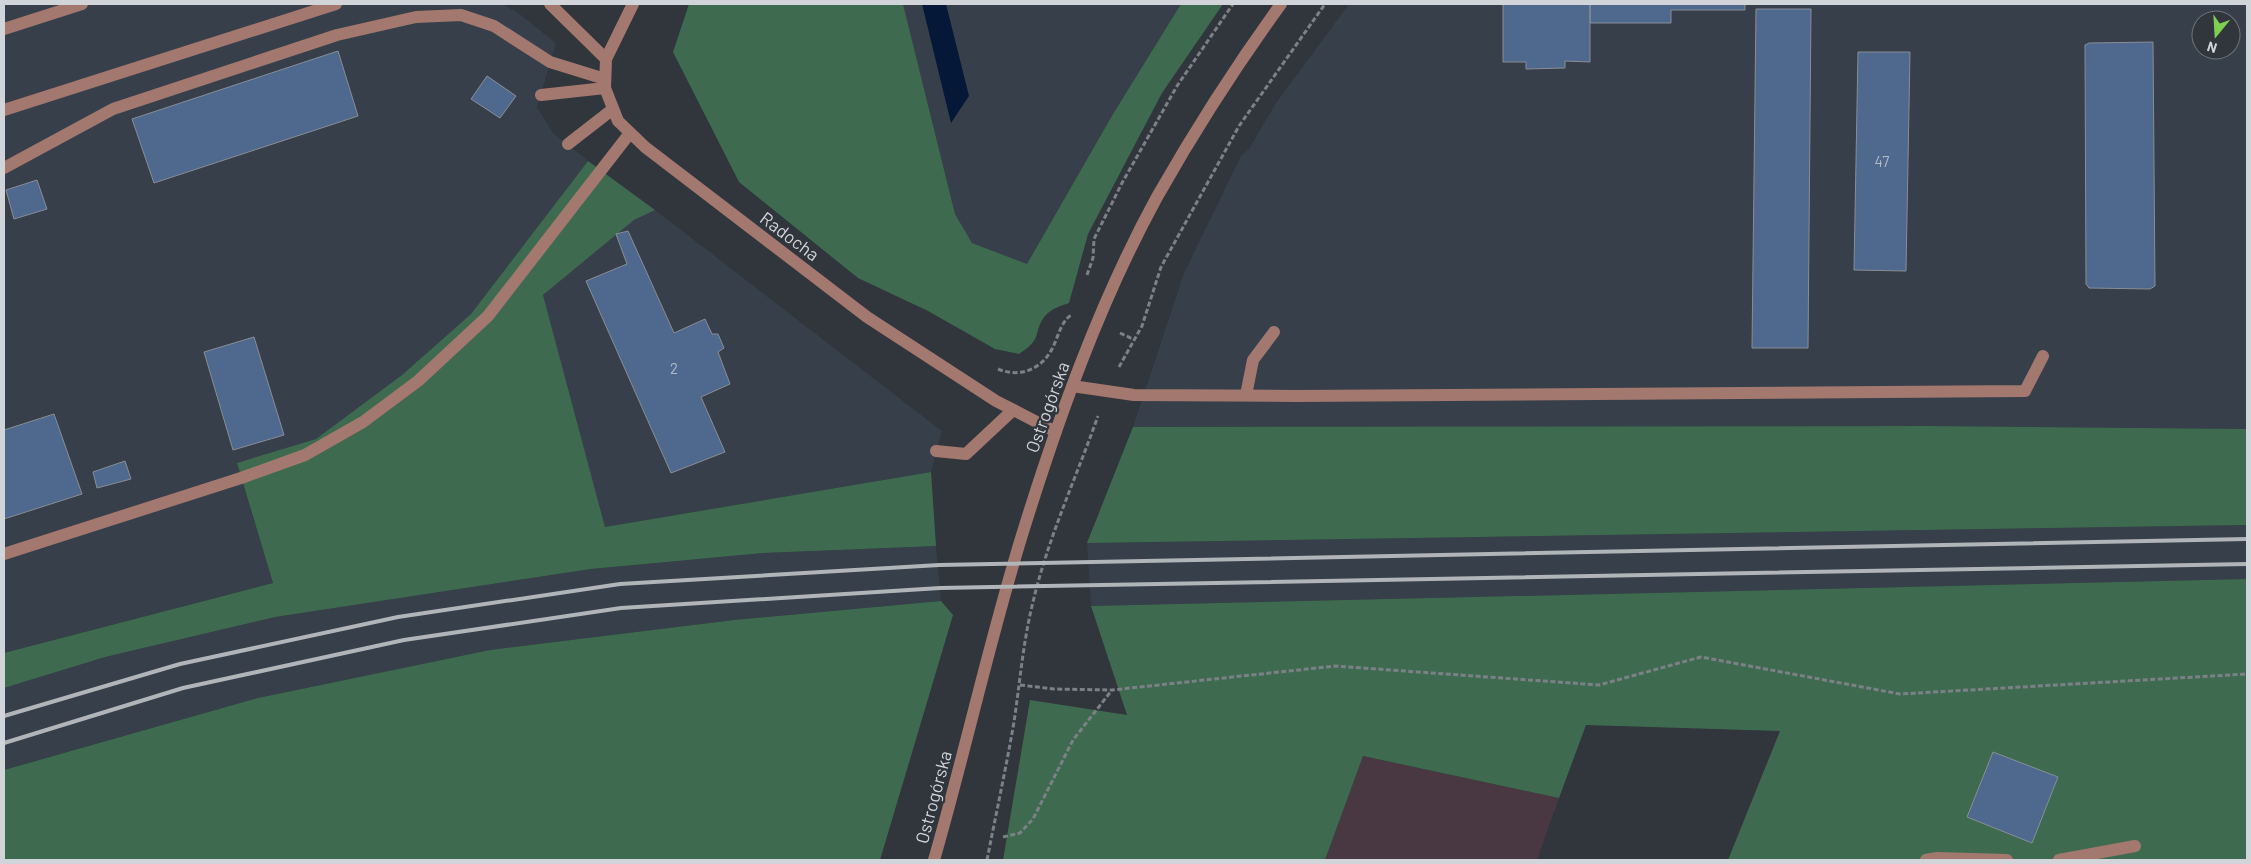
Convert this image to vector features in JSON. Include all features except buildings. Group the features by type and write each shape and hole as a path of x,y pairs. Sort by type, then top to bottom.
{"street":[{"path":"4,29 82,4"},
{"path":"4,110 336,4"},
{"path":"550,4 606,59"},
{"name":"Radocha","path":"633,4 606,59 605,84 618,121 644,147 866,317 958,378 1056,432"},
{"name":"Ostrogórska","path":"934,860 1002,605 1072,386 1118,277 1157,198 1225,84 1281,4"},
{"path":"4,168 114,109 337,35 416,17 460,15 494,26 550,62 605,84"},
{"path":"541,95 605,84"},
{"path":"568,144 613,108"},
{"path":"4,554 296,458 364,422 418,381 488,316 630,133"},
{"path":"1246,395 1252,360 1274,332"},
{"path":"1072,386 1134,395 2025,391 2044,356"},
{"path":"936,451 966,454 1013,410"},
{"path":"2059,860 2136,846"},
{"path":"1926,860 1937,858 2007,860"}],"path":[{"path":"1085,282 1093,258 1094,239 1122,183 1177,86 1232,4"},
{"path":"987,860 1020,685 1026,631 1048,548 1078,472 1106,392 1140,330 1161,267 1235,134 1248,112 1325,4"},
{"path":"958,378 984,363 1019,373 1037,367 1049,354 1065,322 1073,315 1076,307"},
{"path":"1020,685 1054,689 1112,690 1336,666 1599,685 1701,658 1900,694 2247,674"},
{"path":"1003,837 1020,833 1033,818 1073,740 1112,690"}],"shaded area":[{"path":"4,4 502,4 517,12 556,43 537,107 553,133 588,161 471,314 402,375 316,439 237,464 273,583 4,653"},
{"path":"903,4 1181,4 1113,114 1027,264 972,243 955,214"},
{"path":"1349,4 2247,4 2247,429 1929,426 1133,427 1184,273 1241,156 1249,149 1276,103"},
{"path":"655,210 942,431 931,472 605,527 543,295 634,220"},
{"path":"2247,525 2247,579 1091,606 1087,543"},
{"path":"936,546 941,601 734,620 490,650 258,698 4,770 4,688 105,657 275,617 591,569 763,553"},
{"path":"1363,756 1559,798 1537,860 1325,860"}],"green space":[{"path":"689,4 903,4 955,214 972,243 1027,264 1113,114 1181,4 1223,4 1162,93 1088,234 1069,303 1056,308 1045,316 1032,344 1019,354 995,349 928,311 858,278 739,182 673,52"},
{"path":"588,161 655,210 634,220 543,295 605,527 931,472 936,546 763,553 591,569 275,617 105,657 4,688 4,653 273,583 237,463 316,439 402,375 471,314"},
{"path":"1929,426 2247,429 2247,525 1087,543 1133,427"},
{"path":"2247,579 2247,860 1728,860 1780,731 1586,725 1559,798 1363,756 1325,860 1003,860 1030,700 1127,715 1091,606"},
{"path":"941,601 953,615 880,860 4,860 4,770 258,698 490,650 734,620"}],"water":[{"path":"922,4 946,4 969,96 951,123"}],"railway":[{"path":"4,716 180,664 398,617 620,584 939,565 2247,539"},
{"path":"4,743 183,688 404,640 621,608 940,588 2247,564"}]}
